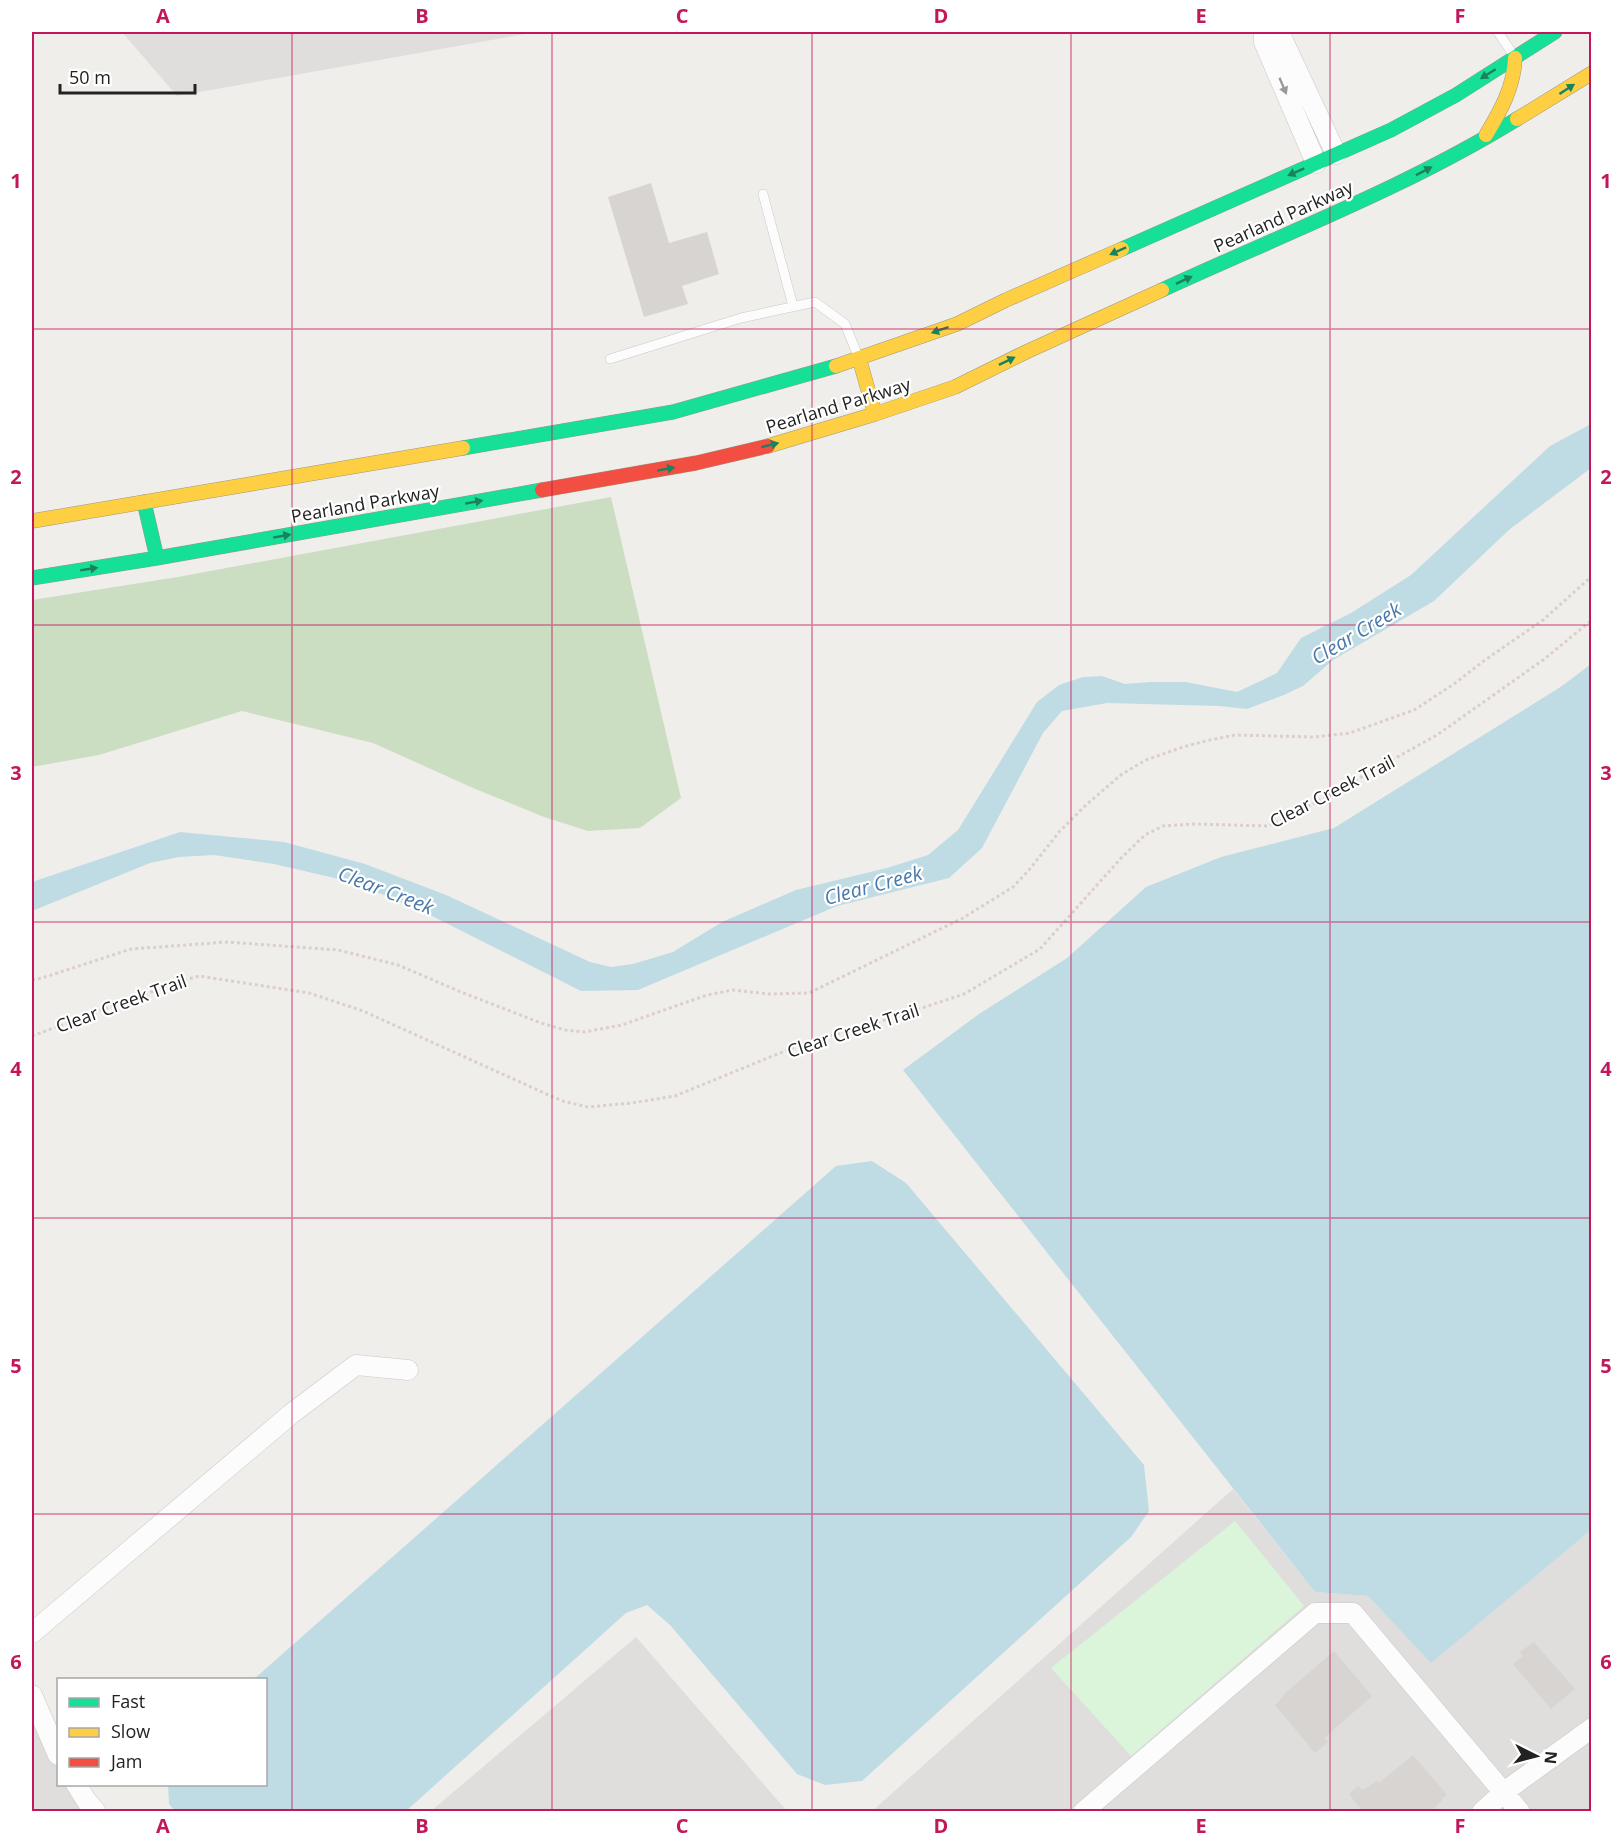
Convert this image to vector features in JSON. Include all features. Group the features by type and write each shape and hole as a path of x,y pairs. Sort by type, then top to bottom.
{"main road":[{"name":"Pearland Parkway","path":"32,522 673,412 767,388 958,324 1006,300 1336,154 1400,125 1456,95 1555,32"},
{"path":"1482,141 1504,105 1515,74 1515,58"},
{"name":"Pearland Parkway","path":"32,578 696,463 785,442 875,414 955,387 1246,251 1372,197 1482,141 1592,73"},
{"path":"859,358 875,414"},
{"path":"144,502 157,558"}],"street":[{"path":"1264,32 1264,42 1316,163"},
{"path":"1279,32 1336,154"},
{"path":"32,1633 291,1414 356,1365 408,1370"},
{"path":"1083,1812 1315,1613 1353,1613 1520,1812"},
{"path":"32,1695 57,1753"},
{"path":"1482,1812 1504,1792 1592,1728"},
{"path":"77,1786 96,1812"}],"lane":[{"path":"1498,32 1515,58"},
{"path":"763,194 794,306"},
{"path":"610,359 741,318 815,302 845,324 859,358"}],"path":[{"path":"32,980 131,949 227,942 338,950 398,965 462,993 541,1023 565,1030 584,1032 622,1025 707,995 733,990 769,994 809,993 963,918 1013,887 1059,832 1086,805 1122,774 1146,760 1192,745 1235,735 1314,736 1350,732 1414,710 1543,620 1592,576"},
{"name":"Clear Creek Trail","path":"32,1036 178,981 199,976 309,993 363,1011 562,1101 588,1107 675,1096 802,1044 964,994 1040,949 1122,857 1145,835 1163,826 1195,824 1268,826 1300,811 1437,735 1543,660 1592,620"}],"shaded area":[{"path":"122,32 536,32 177,96"},
{"path":"1233,1489 1315,1592 1368,1596 1431,1662 1591,1530 1591,1811 871,1812"},
{"path":"636,1637 787,1811 431,1811"},
{"path":"32,1707 57,1755 57,1786 74,1786 88,1811 32,1811"}],"green space":[{"path":"611,497 681,798 640,828 588,831 544,817 473,788 373,743 242,711 99,755 32,767 32,600 178,577"},
{"path":"1235,1521 1304,1606 1131,1756 1051,1668"}],"water":[{"name":"Clear Creek","path":"1591,424 1591,468 1510,529 1434,601 1333,660 1303,686 1247,709 1107,703 1062,711 1043,733 982,848 949,878 837,906 638,990 581,991 432,916 356,883 274,864 214,855 179,857 150,863 32,911 32,882 180,832 284,842 365,864 446,895 590,962 611,967 633,964 673,952 722,922 796,890 887,868 928,855 958,830 1037,702 1059,685 1083,677 1102,676 1125,684 1186,682 1237,692 1277,673 1301,638 1351,613 1411,575 1550,446"},
{"path":"1591,664 1591,1530 1431,1663 1368,1596 1315,1592 903,1070 979,1014 1067,958 1146,887 1221,857 1334,828 1562,686"},
{"path":"872,1161 906,1183 1144,1465 1149,1511 1131,1537 862,1781 825,1785 797,1774 670,1625 647,1605 626,1613 406,1811 175,1811 169,1804 168,1786 267,1786 267,1678 255,1678 836,1166"}],"building":[{"path":"651,183 669,243 707,232 719,274 682,286 688,304 644,317 608,197"},
{"path":"1534,1642 1575,1689 1551,1709 1513,1664 1523,1656 1520,1652"},
{"path":"1334,1651 1372,1696 1324,1738 1328,1742 1315,1753 1275,1705 1283,1695"},
{"path":"1413,1755 1447,1795 1430,1812 1363,1812 1349,1794 1358,1786 1363,1790 1377,1781 1379,1783"}],"traffic: fast":[{"path":"1122,249 1391,130 1456,95 1555,32"},
{"path":"1162,290 1387,189 1517,119"},
{"path":"463,448 673,412 836,366"},
{"path":"32,578 542,490"},
{"path":"144,502 157,558"}],"traffic: slow":[{"path":"1486,135 1509,89 1515,58"},
{"path":"1517,119 1592,73"},
{"path":"836,366 957,324 1122,249"},
{"path":"768,446 955,387 1162,290"},
{"path":"859,358 875,414"},
{"path":"32,521 463,448"}],"traffic: jam":[{"path":"542,490 696,463 768,446"}]}
